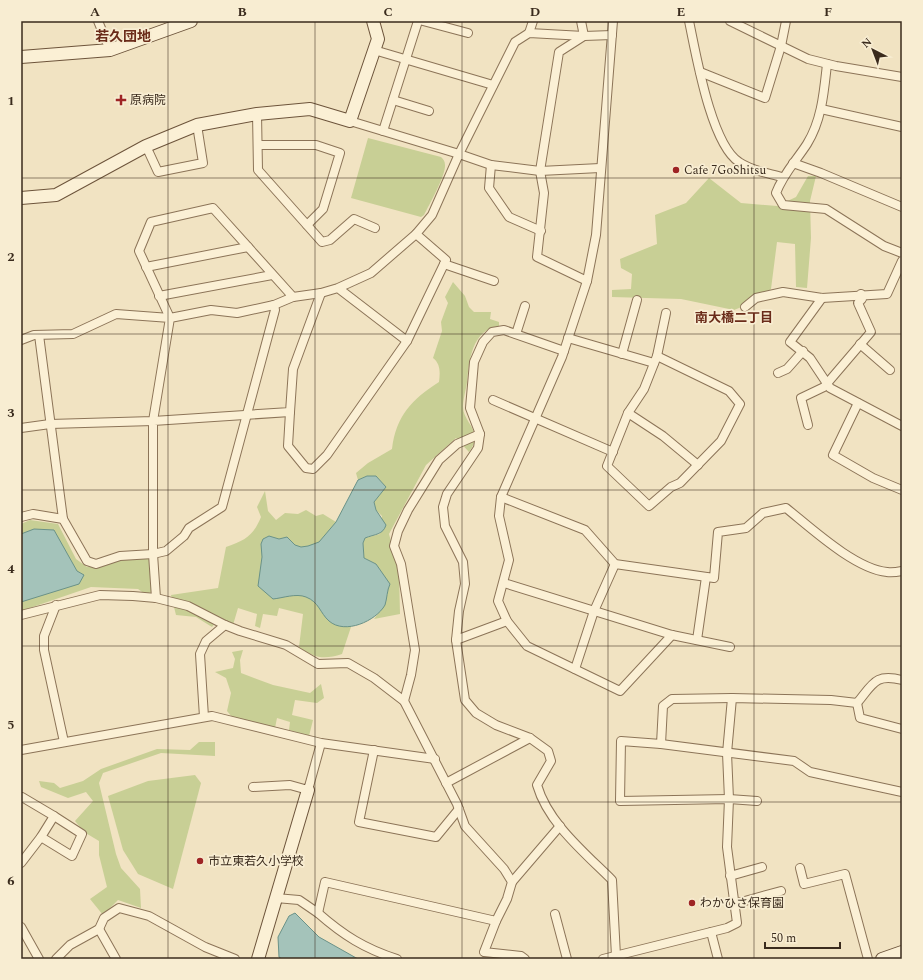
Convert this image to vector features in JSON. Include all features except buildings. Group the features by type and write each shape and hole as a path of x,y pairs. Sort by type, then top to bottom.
{"street":[{"path":"98,21 110,50"},
{"path":"21,57 110,50 191,21"},
{"path":"350,121 378,39 373,21"},
{"path":"383,131 418,21"},
{"path":"423,21 468,33"},
{"path":"529,33 533,21"},
{"path":"581,21 584,36"},
{"path":"613,21 600,168 596,235 587,281 564,351 501,497 499,516 509,560 498,601 507,621 527,646 620,691 672,634"},
{"path":"689,21 700,72 720,138 738,161 753,170 782,177"},
{"path":"730,21 808,59 827,64 902,77"},
{"path":"700,72 765,98 781,46 786,21"},
{"path":"21,340 39,335 73,334 116,314 170,318 211,310 237,313 274,305 293,297 321,293 338,288 371,273 416,234 432,215 459,154 515,42 529,33 584,36 612,35"},
{"path":"584,36 559,52 540,171 544,193 537,257 587,281"},
{"path":"374,50 493,85"},
{"path":"827,64 821,109 808,142 782,177 776,193 783,205 826,209 884,246 902,253"},
{"path":"393,100 429,111"},
{"path":"821,109 902,127"},
{"path":"21,198 56,195 146,146 197,125 257,114 310,110 459,154 491,166 540,171 600,168"},
{"path":"257,114 258,170 322,242 330,240 354,219 375,228"},
{"path":"146,146 158,172 203,163 197,125"},
{"path":"258,145 316,145 340,153 323,209 307,225"},
{"path":"793,163 821,173 902,207"},
{"path":"491,166 489,188 509,217 541,231"},
{"path":"156,598 153,554 153,420 170,318 139,251 151,222 213,208 293,297"},
{"path":"321,293 293,369 288,446 306,468 313,469 328,455 407,341 446,260 416,234"},
{"path":"146,267 248,247"},
{"path":"745,307 756,298 783,292 822,298 861,294 887,294 902,261"},
{"path":"444,264 494,281"},
{"path":"159,296 272,275"},
{"path":"338,288 407,341"},
{"path":"808,425 802,398 821,390 827,385 871,332 858,303 862,299 861,294"},
{"path":"822,298 790,342 803,350 810,358 827,385 836,392 901,423"},
{"path":"622,354 637,300"},
{"path":"39,335 64,519 87,561 96,564 120,556 153,554 166,551 184,536 189,528 222,507 275,310 274,305"},
{"path":"516,334 525,306"},
{"path":"568,338 622,354 655,360 729,391 740,404 721,441 680,483 671,486 649,506 607,466 628,413 644,389 655,360 666,313"},
{"path":"564,351 504,330 492,332 483,342 474,362 470,408 480,434 478,448 447,494 443,507 445,526 463,562 465,584 459,611 456,640 465,700 476,713 496,725 530,738 548,751 551,761 537,786 540,795 560,826 612,880 616,956"},
{"path":"860,344 890,370"},
{"path":"778,373 787,369 803,350"},
{"path":"493,400 536,417 613,452"},
{"path":"858,403 833,455 873,478 902,490"},
{"path":"21,428 50,424 290,412"},
{"path":"628,413 663,436 698,465"},
{"path":"404,701 411,675 415,650 401,564 394,546 398,531 439,460 457,444 480,434"},
{"path":"501,497 585,530 615,564 714,578 718,532 746,528 763,513 786,508 829,542 860,563 887,572 902,571"},
{"path":"21,517 34,514 64,519"},
{"path":"575,670 594,611 615,564"},
{"path":"697,640 706,577"},
{"path":"504,583 672,634 730,647"},
{"path":"21,615 100,594 156,598 188,606 240,632 286,645 318,664 348,663 374,678 404,701 435,759 459,809 465,826 504,869 512,882"},
{"path":"56,605 44,636 44,650 64,742"},
{"path":"456,640 507,621"},
{"path":"204,717 200,654 206,641 225,625"},
{"path":"857,703 875,682 881,678 889,677 902,680"},
{"path":"661,744 663,706 672,699 732,698 831,700 857,703"},
{"path":"604,959 727,928 736,923 727,847 729,799 727,753 732,698"},
{"path":"857,703 860,718 902,729"},
{"path":"21,750 212,716 321,743 435,759"},
{"path":"446,783 530,738"},
{"path":"757,801 729,799 620,801 621,741 661,744 794,761 810,772 902,792"},
{"path":"258,959 321,743"},
{"path":"374,750 359,822 436,837 459,809"},
{"path":"253,787 290,785 308,790"},
{"path":"22,797 82,834 72,856 41,837"},
{"path":"21,863 41,837 54,816"},
{"path":"525,959 521,956 482,955 507,899 512,882 560,826"},
{"path":"730,876 762,867"},
{"path":"800,868 804,884 845,874 868,959"},
{"path":"318,913 325,882 496,921"},
{"path":"734,904 781,891"},
{"path":"276,898 299,900 318,913 337,930 372,951 397,959"},
{"path":"56,959 70,946 99,929 104,918 119,908 149,916 206,947 235,959"},
{"path":"555,914 567,959"},
{"path":"21,927 39,959"},
{"path":"99,929 116,959"},
{"path":"711,932 718,959"},
{"path":"884,959 902,952"}],"green space":[{"path":"368,138 441,157 443,159 445,162 445,170 443,176 424,215 421,217 351,198"},
{"path":"808,176 816,176 810,201 811,238 807,288 796,287 795,244 777,242 771,289 759,300 734,310 681,299 612,297 612,290 631,289 632,274 621,268 620,259 657,244 655,215 686,203 709,178 741,203 777,206 796,197"},
{"path":"453,282 465,296 469,307 474,312 491,312 490,319 499,322 499,326 483,333 478,340 474,347 469,365 463,407 464,413 472,428 475,438 469,452 456,438 426,465 389,534 399,571 400,614 374,619 385,604 389,584 376,564 364,558 363,543 365,538 380,534 382,516 376,510 374,502 386,487 376,476 367,476 358,480 356,473 368,463 392,449 397,427 407,410 413,402 429,388 439,382 439,366 433,358 442,331 441,322 448,303 445,297"},
{"path":"265,491 268,511 276,520 285,513 298,514 306,510 316,516 323,514 336,522 351,627 342,654 330,657 319,657 310,654 299,647 303,614 279,608 277,616 263,614 260,628 255,626 257,614 238,608 233,625 220,617 212,627 196,617 176,615 171,595 218,588 226,547 244,539 255,529 261,517 257,507"},
{"path":"30,520 58,524 76,559 87,567 104,564 120,558 149,558 152,592 145,594 138,589 91,587 21,611 21,524"},
{"path":"243,650 240,660 241,673 273,685 310,693 321,684 324,698 317,703 295,700 292,715 313,720 309,736 289,730 290,722 277,718 275,728 232,717 227,711 231,693 226,678 215,672 233,668 235,659 232,652"},
{"path":"199,742 215,742 215,756 161,753 103,773 99,783 116,854 121,868 140,889 141,908 118,900 103,915 90,899 107,887 99,855 99,841 84,832 75,821 93,801 86,792 68,798 41,787 39,781 54,783 60,788 83,781 101,769 157,749 190,750"},
{"path":"195,775 201,783 173,889 138,874 123,850 108,796 148,781"}],"water":[{"path":"367,476 376,476 386,487 374,502 376,510 386,525 385,528 378,534 365,538 363,543 364,558 376,564 390,584 385,605 381,611 368,621 343,627 329,621 317,605 306,597 294,596 273,599 258,586 262,557 261,544 263,539 269,536 279,539 287,537 295,545 301,547 319,542 336,522 358,480"},
{"path":"34,529 54,530 77,571 84,575 79,584 21,602 21,534"},
{"path":"295,913 319,937 358,959 282,959 279,957 278,937 289,916"}],"place":[{"name":"原病院","path":"121,100"},
{"name":"Cafe 7GoShitsu","path":"676,170"},
{"name":"市立東若久小学校","path":"200,861"},
{"name":"わかひさ保育園","path":"692,903"}],"district":[{"name":"若久団地","path":"123,36"},
{"name":"南大橋二丁目","path":"734,317"}]}
